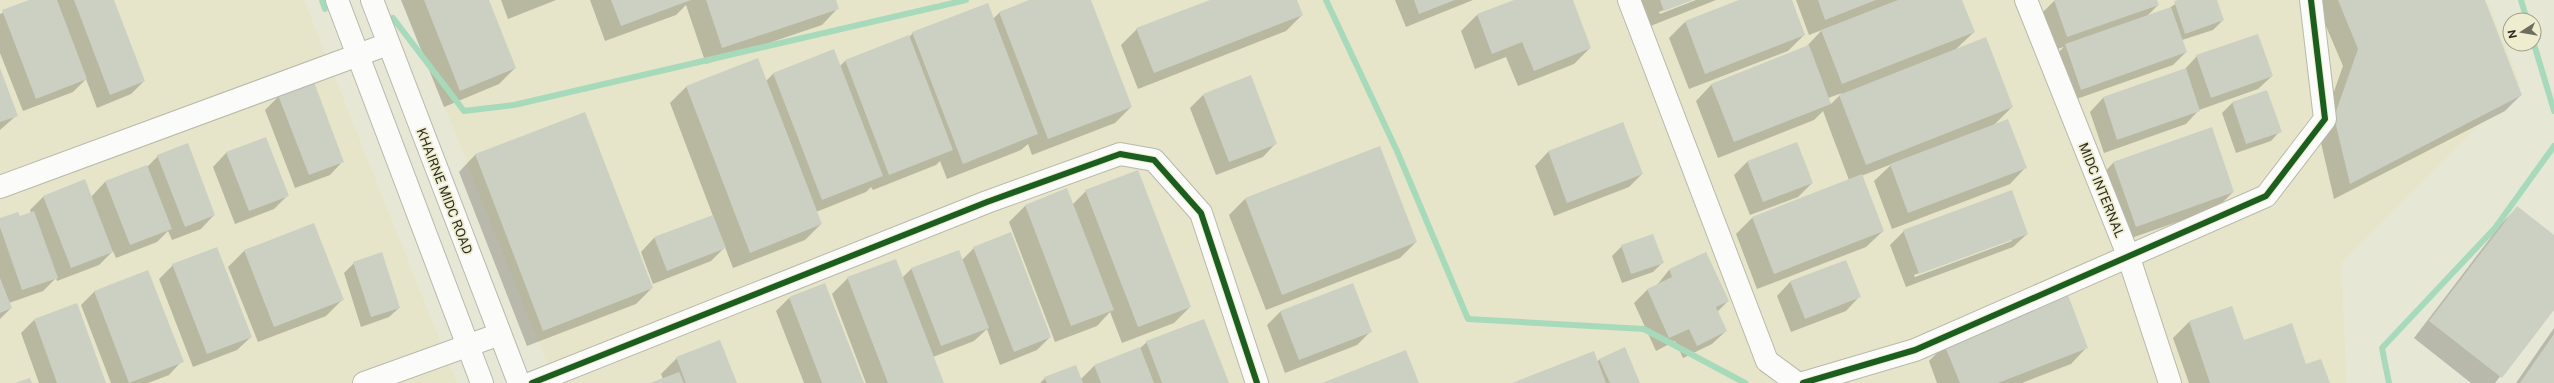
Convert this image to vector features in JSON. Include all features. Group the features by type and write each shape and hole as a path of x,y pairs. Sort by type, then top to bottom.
{"street":[{"path":"337,0 482,383"},
{"name":"KHAIRNE MIDC ROAD","path":"372,0 519,383"},
{"path":"1629,0 1767,361 1797,383"},
{"name":"MIDC INTERNAL","path":"2026,0 2128,255 2170,383"},
{"path":"1803,383 1915,350 2128,255 2266,196 2325,119 2311,0"},
{"path":"0,187 388,44"},
{"path":"532,383 987,202 1120,154 1154,160 1200,213 1257,383"},
{"path":"364,383 500,334"}],"shaded area":[{"path":"0,0 304,0 457,383 0,383"},
{"path":"402,0 2487,0 2502,38 2502,52 2508,52 2520,83 2341,263 2347,383 555,383"}],"building":[{"path":"29,0 57,0 87,79 36,99 2,10"},
{"path":"74,0 114,0 145,81 110,95"},
{"path":"424,0 489,0 516,68 460,91"},
{"path":"611,0 691,0 621,26"},
{"path":"706,0 836,0 839,9 722,48"},
{"path":"1029,0 1091,0 1132,107 1048,139 999,12"},
{"path":"1210,0 1297,0 1303,15 1154,73 1136,28"},
{"path":"1414,0 1455,0 1419,14"},
{"path":"1514,0 1573,0 1591,48 1534,71 1522,42 1492,54 1477,14"},
{"path":"1660,0 1693,0 1664,11"},
{"path":"1739,0 1792,0 1805,35 1705,74 1685,21"},
{"path":"1818,0 1876,0 1825,20"},
{"path":"1898,0 1962,0 1975,32 1842,84 1821,30"},
{"path":"2054,0 2157,0 2159,5 2067,37"},
{"path":"2217,0 2224,20 2185,34 2174,1"},
{"path":"2338,0 2485,0 2502,44 2502,52 2505,52 2522,95 2350,184 2334,117 2358,49"},
{"path":"988,3 1038,134 963,164 912,32"},
{"path":"2171,7 2187,52 2081,90 2065,44"},
{"path":"2258,34 2273,76 2211,98 2196,55"},
{"path":"909,35 953,150 889,175 845,60"},
{"path":"1986,37 2013,107 1866,165 1839,95"},
{"path":"1809,45 1831,104 1734,142 1711,84"},
{"path":"834,49 883,176 822,200 773,73"},
{"path":"758,58 822,224 750,253 686,86"},
{"path":"0,68 18,116 0,122"},
{"path":"2186,68 2200,111 2117,140 2103,97"},
{"path":"1251,75 1277,144 1229,162 1203,94"},
{"path":"314,82 344,162 309,175 278,95"},
{"path":"2267,90 2282,132 2246,144 2232,102"},
{"path":"585,112 653,288 543,331 475,154"},
{"path":"2008,119 2027,168 1908,213 1890,164"},
{"path":"1623,122 1643,174 1567,203 1548,151"},
{"path":"2212,127 2234,192 2136,227 2113,162"},
{"path":"266,137 289,196 249,211 226,152"},
{"path":"1797,142 1813,183 1763,202 1747,161"},
{"path":"188,143 215,215 185,227 157,155"},
{"path":"1380,146 1417,242 1282,295 1245,198"},
{"path":"147,165 172,229 130,245 105,181"},
{"path":"1138,170 1191,307 1138,327 1085,190"},
{"path":"1862,174 1884,231 1774,274 1752,217"},
{"path":"85,179 113,252 71,268 43,196"},
{"path":"1067,188 1114,310 1071,326 1025,205"},
{"path":"2012,190 2028,234 1919,274 1903,230"},
{"path":"2517,206 2554,235 2554,310 2502,378 2429,321"},
{"path":"34,211 58,278 22,290 0,227 0,218 18,212 20,216"},
{"path":"713,215 726,248 667,271 654,237"},
{"path":"314,223 344,300 274,327 244,250"},
{"path":"1011,232 1051,337 1014,352 973,247"},
{"path":"1653,234 1664,263 1631,274 1621,245"},
{"path":"217,247 252,337 207,354 172,264"},
{"path":"959,250 989,328 941,346 911,268"},
{"path":"382,252 400,308 371,317 353,262"},
{"path":"1706,252 1729,301 1716,307 1727,331 1697,346 1689,329 1669,338 1647,289 1672,277 1669,269"},
{"path":"896,259 944,383 888,383 847,277"},
{"path":"1846,260 1861,297 1805,319 1790,281"},
{"path":"148,270 184,362 129,383 94,291"},
{"path":"0,278 12,308 0,313"},
{"path":"825,283 864,383 822,383 789,297"},
{"path":"1353,283 1372,332 1299,360 1280,311"},
{"path":"2068,295 2088,348 1998,383 1960,383 1944,344"},
{"path":"77,303 106,383 57,383 34,319"},
{"path":"2232,306 2244,340 2292,323 2306,364 2321,359 2330,383 2210,383 2189,321"},
{"path":"1204,319 1229,383 1162,383 1146,341"},
{"path":"2554,334 2554,383 2520,383"},
{"path":"720,340 737,383 686,383 676,357"},
{"path":"1140,347 1154,383 1101,383 1094,365"},
{"path":"1625,347 1640,383 1610,383 1599,359"},
{"path":"1406,350 1419,383 1322,383"},
{"path":"1594,351 1606,383 1512,383"},
{"path":"1076,365 1083,383 1047,383 1044,377"},
{"path":"679,372 684,383 650,383"},
{"path":"30,378 32,383 15,383"}],"waterway":[{"path":"322,0 325,9"},
{"path":"393,18 464,111 514,105 966,0"},
{"path":"1326,0 1397,151 1468,319 1644,329 1745,383"},
{"path":"2521,0 2525,12"},
{"path":"2536,52 2554,111"},
{"path":"2389,383 2382,348 2495,228 2554,146"}],"cycle path":[{"path":"1803,383 1915,350 2266,196 2325,119 2311,0"},
{"path":"532,383 987,202 1120,154 1154,160 1201,213 1257,383"}]}
